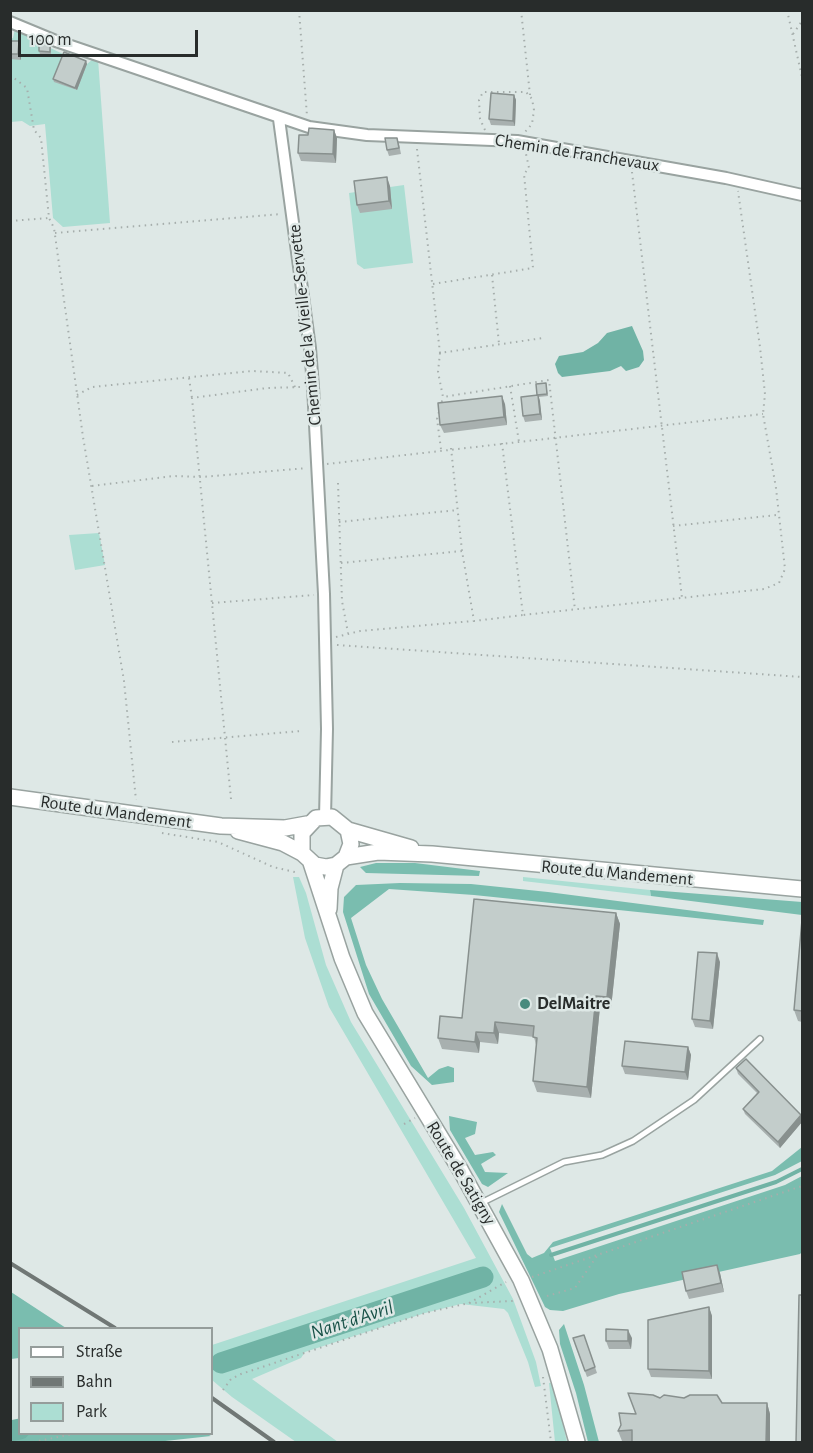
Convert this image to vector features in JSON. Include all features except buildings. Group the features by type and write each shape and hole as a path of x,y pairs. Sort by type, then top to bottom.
{"main road":[{"name":"Route du Mandement","path":"10,797 221,826 278,828 307,824"},
{"path":"326,817 337,819 348,830 351,844 341,861 320,867 307,858 300,838 307,824 326,817"},
{"name":"Route du Mandement","path":"221,826 277,841 307,858"},
{"name":"Route du Mandement","path":"348,830 432,854"},
{"name":"Route du Mandement","path":"341,861 378,852 432,854 802,890"},
{"name":"Route de Satigny","path":"307,858 329,912 342,958 365,1013 480,1203 514,1280 550,1349 577,1443"},
{"name":"Route de Satigny","path":"329,912 330,888 341,861"}],"street":[{"path":"10,22 56,41 279,119"},
{"name":"Chemin de Franchevaux","path":"279,119 309,127 367,135 519,141 726,178 802,195"},
{"name":"Chemin de la Vieille-Servette","path":"279,119 310,348 318,466 324,594 326,817"}],"lane":[{"path":"480,1203 564,1162 602,1155 633,1141 694,1100 760,1039"}],"path":[{"path":"298,10 306,109"},
{"path":"432,284 533,268 524,174 529,168 519,141 532,124 534,110 530,95 520,10"},
{"path":"787,10 802,77"},
{"path":"792,34 802,21"},
{"path":"10,75 27,88 34,130 40,138 49,218 55,233 91,486 124,681 136,814"},
{"path":"489,140 480,119 479,100 483,92 526,92 530,95"},
{"path":"416,137 440,352 438,372 443,397 437,419 441,449"},
{"path":"631,160 648,322 682,598"},
{"path":"325,641 348,633 765,589 779,583 785,569 774,476 762,414 765,394 760,347 740,197 726,178"},
{"path":"55,233 293,213"},
{"path":"10,221 49,218"},
{"path":"492,275 499,344"},
{"path":"440,352 543,338"},
{"path":"77,395 92,387 240,372 284,371 291,376 296,387 267,388 192,398"},
{"path":"189,378 202,477 231,799"},
{"path":"443,397 549,380 574,610"},
{"path":"510,386 519,442"},
{"path":"91,486 173,476 202,477 318,466 441,449 762,414"},
{"path":"502,443 523,615"},
{"path":"451,448 462,550 474,621"},
{"path":"338,483 342,601 348,633"},
{"path":"339,522 458,510"},
{"path":"673,526 777,515"},
{"path":"341,563 462,550"},
{"path":"212,603 324,594"},
{"path":"325,641 802,677"},
{"path":"172,742 302,731"},
{"path":"155,832 229,846 273,867 298,872 303,877"},
{"path":"414,1118 420,1127"},
{"path":"469,1303 514,1280 597,1256 802,1186"},
{"path":"547,1296 575,1288 597,1256"},
{"path":"504,1272 514,1280"},
{"path":"223,1390 231,1379 241,1374 424,1313 469,1303 513,1301"},
{"path":"541,1369 551,1443"},
{"path":"33,1443 69,1435"}],"green space":[{"path":"15,29 51,44 40,43 65,55 76,90 87,64 93,59 98,59 110,223 63,227 53,218 45,124 30,126 22,121 11,122 10,39 13,38"},
{"path":"404,185 413,263 364,269 357,264 349,193"},
{"path":"99,533 105,565 75,570 69,535"},
{"path":"293,877 299,877 306,893 326,965 351,1022 464,1208 513,1299 536,1362 541,1386 535,1387 528,1362 508,1313 504,1309 461,1304 425,1313 305,1352 301,1358 252,1379 338,1442 296,1442 213,1381 213,1345 476,1258 329,1007 305,938","holes":["482,1271 489,1283 227,1367 215,1357"]},
{"path":"523,877 650,890 651,896 523,881"},
{"path":"549,1383 552,1383 556,1393 567,1442 555,1442"}],"shaded area":[{"path":"632,326 643,351 644,360 639,367 626,371 621,366 610,371 562,377 558,373 555,364 559,356 583,352 598,343 607,333"},
{"path":"376,863 415,863 480,871 479,876 366,873 360,867"},
{"path":"471,884 764,920 763,925 474,895 389,889 351,918 366,965 382,999 428,1078 439,1069 448,1066 454,1068 454,1082 432,1085 411,1066 369,994 343,912 344,897 356,885"},
{"path":"650,890 802,902 802,915 651,896"},
{"path":"449,1116 477,1122 475,1134 465,1138 475,1155 493,1152 496,1155 481,1164 485,1172 508,1173 488,1187 482,1184 450,1130"},
{"path":"802,1147 802,1161 775,1175 550,1248 555,1261 785,1185 802,1176 802,1252 800,1254 619,1294 563,1311 550,1310 545,1307 499,1212 502,1204 527,1254 532,1258 544,1253 553,1242 772,1171"},
{"path":"11,1292 64,1327 18,1327 18,1358 11,1359"},
{"path":"564,1324 584,1385 599,1442 588,1442 576,1393 560,1344 559,1330"},
{"path":"21,1435 211,1436 156,1442 11,1442 11,1437"}],"waterway":[{"name":"Nant d'Avril","path":"551,1255 776,1182 802,1169"},
{"name":"Nant d'Avril","path":"221,1363 483,1277"},
{"name":"Nant d'Avril","path":"10,1431 18,1429"}],"railway":[{"path":"10,1263 113,1327"},
{"path":"213,1399 274,1442"}],"place":[{"name":"DelMaitre","path":"525,1004"}]}
